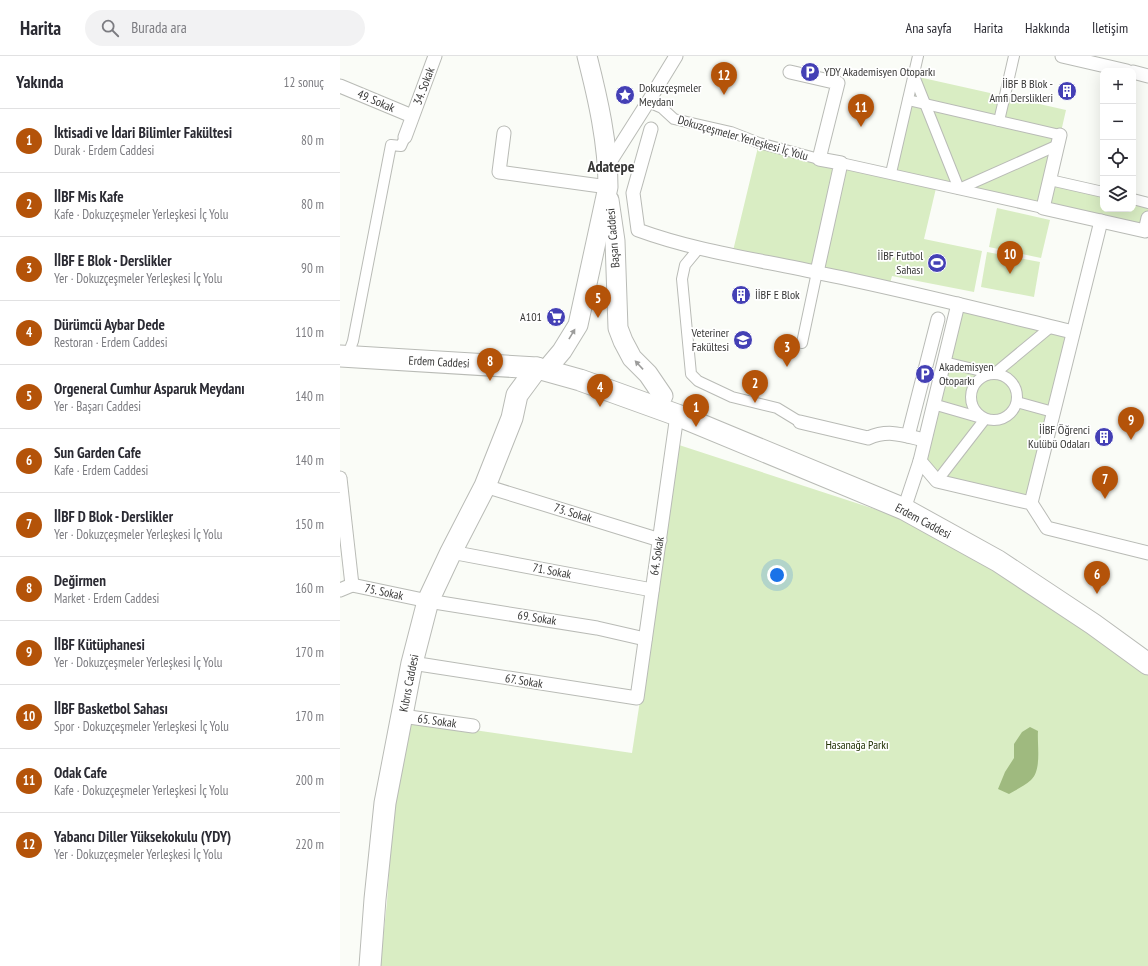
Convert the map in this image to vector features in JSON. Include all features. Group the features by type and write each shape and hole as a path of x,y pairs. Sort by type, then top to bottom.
{"main road":[{"name":"Başarı Caddesi","path":"587,56 598,98 608,165 608,187 615,241 618,328 622,341 632,358 648,374 663,396"},
{"name":"Başarı Caddesi","path":"545,368 550,344 566,319 583,299 608,187"},
{"name":"Erdem Caddesi","path":"344,357 582,369 663,396 678,415"},
{"name":"Erdem Caddesi","path":"545,368 678,415 904,509 998,561 1093,624 1148,664"},
{"name":"Kıbrıs Caddesi","path":"370,966 375,899 386,803 412,663 428,601 485,486 512,418 517,395 545,368"}],"street":[{"name":"34. Sokak","path":"405,137 435,56"},
{"path":"608,165 676,56"},
{"path":"891,173 918,56"},
{"path":"999,121 1014,56"},
{"path":"1062,56 1114,68"},
{"name":"Dokuzçeşmeler Yerleşkesi İç Yolu","path":"790,72 838,83 819,159"},
{"path":"1136,73 1148,76"},
{"path":"914,76 959,189 1059,140"},
{"name":"49. Sokak","path":"340,86 412,116"},
{"path":"908,100 999,121 1059,140"},
{"name":"Dokuzçeşmeler Yerleşkesi İç Yolu","path":"648,102 662,108 674,119 731,132 759,144 819,159 891,173 1101,221 1147,227"},
{"path":"651,129 633,193 638,230 666,240 699,248 817,272 1073,332"},
{"path":"504,133 499,172 608,187"},
{"path":"344,357 353,341 391,145 401,146 405,137"},
{"path":"1043,208 1059,140"},
{"path":"802,343 841,163"},
{"path":"1050,180 1100,191"},
{"path":"1136,200 1148,203"},
{"path":"1031,503 1101,221"},
{"path":"699,248 685,265 682,279 691,374 698,381 732,397 777,408 800,422 868,438 878,434 894,433 924,440"},
{"path":"904,509 920,461 958,304"},
{"path":"908,436 938,319"},
{"path":"985,418 978,414 971,400 974,386 979,380 994,374 1052,326"},
{"path":"933,404 993,420 1000,420 1012,412 1017,402 1016,390 1013,383 1008,378 1001,375 944,362"},
{"path":"1017,402 1053,412"},
{"name":"64. Sokak","path":"637,698 644,639 678,415"},
{"path":"937,481 985,418"},
{"path":"920,461 937,481 1031,503 1047,528 1148,553"},
{"path":"340,478 346,588"},
{"name":"73. Sokak","path":"485,486 660,540"},
{"name":"71. Sokak","path":"451,552 652,590"},
{"name":"75. Sokak","path":"346,588 428,601"},
{"name":"69. Sokak","path":"428,601 590,627 644,639"},
{"name":"67. Sokak","path":"412,663 637,698"},
{"name":"65. Sokak","path":"402,716 473,726"}],"green space":[{"path":"914,76 1066,110 1050,180 1100,191 1100,212 1136,212 1136,200 1148,203 1148,218 1145,231 937,184 924,239 982,251 974,292 892,276 889,287 732,255 759,143 891,173"},
{"path":"997,208 1050,220 1041,258 989,247"},
{"path":"987,252 1040,262 1034,297 981,287"},
{"path":"958,304 1073,332 1031,503 937,481 920,461"},
{"name":"Hasanağa Parkı","path":"679,445 902,518 995,570 1088,630 1148,675 1148,966 380,966 387,902 393,809 406,720 632,753"}],"shaded area":[{"path":"1030,727 1038,731 1037,770 1031,780 1009,794 998,789 1005,772 1014,758 1014,744 1022,732"}],"place":[{"name":"YDY Akademisyen Otoparkı","path":"810,72"},
{"name":"İİBF B Blok - Amfi Derslikleri","path":"1067,91"},
{"name":"Dokuzçeşmeler Meydanı","path":"625,95"},
{"name":"Yabancı Diller Yüksekokulu (YDY)","path":"724,95"},
{"name":"Odak Cafe","path":"861,127"},
{"name":"İİBF Futbol Sahası","path":"937,263"},
{"name":"İİBF Basketbol Sahası","path":"1010,274"},
{"name":"İİBF E Blok","path":"741,295"},
{"name":"A101","path":"556,317"},
{"name":"Orgeneral Cumhur Asparuk Meydanı","path":"598,318"},
{"name":"Veteriner Fakültesi","path":"743,340"},
{"name":"İİBF E Blok - Derslikler","path":"787,367"},
{"name":"Akademisyen Otoparkı","path":"925,374"},
{"name":"Değirmen","path":"490,381"},
{"name":"İİBF Mis Kafe","path":"755,403"},
{"name":"Dürümcü Aybar Dede","path":"600,407"},
{"name":"İktisadi ve İdari Bilimler Fakültesi","path":"696,427"},
{"name":"İİBF Öğrenci Kulübü Odaları","path":"1104,437"},
{"name":"İİBF Kütüphanesi","path":"1131,440"},
{"name":"İİBF D Blok - Derslikler","path":"1105,499"},
{"name":"Sun Garden Cafe","path":"1097,594"}],"district":[{"name":"Adatepe","path":"611,166"}]}
